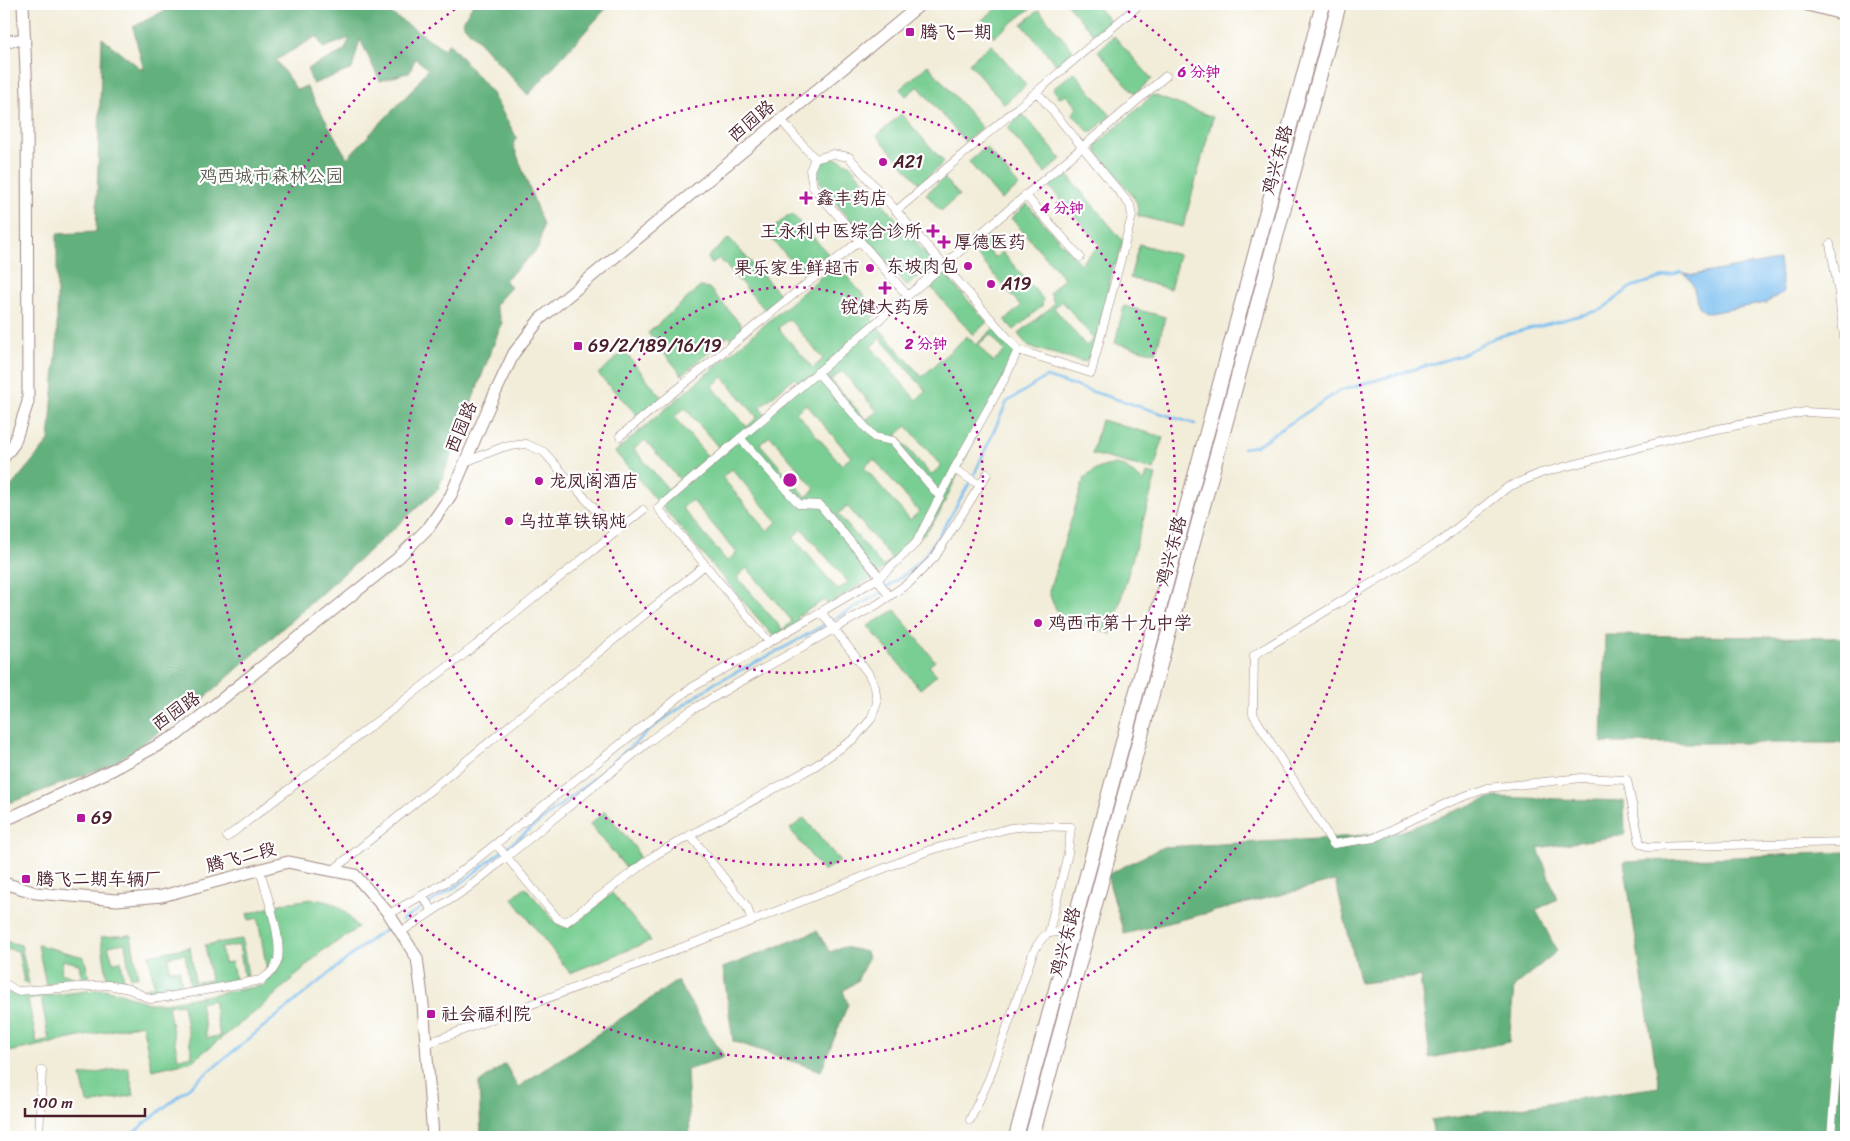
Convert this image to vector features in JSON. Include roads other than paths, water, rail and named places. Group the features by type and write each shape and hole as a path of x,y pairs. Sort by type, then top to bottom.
{"highway":[{"name":"鸡兴东路","path":"1016,1137 1323,4"},
{"name":"鸡兴东路","path":"1032,1137 1339,4"}],"main road":[{"path":"4,457 14,444 28,402 27,143 24,4"},
{"name":"西园路","path":"7,819 114,769 177,735 398,558 429,527 451,495 514,353 540,319 921,4"},
{"path":"1804,4 1846,15"},
{"path":"1839,4 1846,6"},
{"path":"4,42 24,39"},
{"name":"腾飞二段","path":"4,883 36,893 117,900 162,896 288,862 355,875 389,914 417,958 433,1137"}],"street":[{"path":"896,211 1140,4"},
{"path":"769,642 658,508 1166,76"},
{"path":"907,295 813,187 810,170 815,160 833,154 849,157 1018,350 1091,373 1132,216 1130,205 1037,92"},
{"path":"781,120 815,160"},
{"path":"1025,195 1080,257"},
{"path":"620,436 859,241"},
{"path":"1830,244 1838,288 1846,353"},
{"path":"389,914 457,875 688,690 878,578 916,543 954,469 1006,378 1018,350"},
{"path":"817,372 874,437 893,441 940,498"},
{"path":"1846,414 1805,412 1687,435 1541,473 1508,487 1442,540 1254,655 1253,714 1334,844 1374,838 1448,802 1487,788 1581,778 1627,780 1640,843 1648,848 1846,842"},
{"path":"740,438 799,504 820,505 878,578 889,596"},
{"path":"465,462 503,447 526,444 544,452 615,532"},
{"path":"954,469 980,485"},
{"path":"401,932 468,888 651,740 690,711 834,629 910,582 935,557 987,474"},
{"path":"227,837 468,651 643,510"},
{"path":"332,871 705,565"},
{"path":"496,844 557,918 566,922 655,855 816,766 855,738 871,719 877,703 875,687 868,673 821,612"},
{"path":"426,1044 752,921 930,850 1010,828 1029,826 1071,827 1068,853 1049,932"},
{"path":"690,835 747,906 752,921"},
{"path":"4,983 17,991 108,985 129,989 150,999 167,998 261,980 271,974 278,960 278,940 260,870"},
{"path":"457,875 468,888"},
{"path":"422,896 433,911"},
{"path":"970,1120 989,1079 1032,952 1041,938 1049,932 1072,932"},
{"path":"1831,1137 1846,973"},
{"path":"40,1137 42,1070"}],"water":[{"path":"1779,260 1783,292 1766,303 1709,313 1700,308 1690,280 1681,272 1693,275"}],"waterway":[{"path":"1243,448 1256,446 1339,391 1459,356 1496,337 1601,310 1631,287 1681,272"},
{"path":"402,920 460,884 585,786 653,727 715,683 780,650 875,596 904,575 924,557 946,524 973,477 1007,402 1046,377 1195,424"},
{"path":"128,1137 374,937 389,928"}],"place":[{"name":"腾飞一期","path":"910,32"},
{"name":"A21","path":"883,162"},
{"name":"鑫丰药店","path":"806,198"},
{"name":"王永利中医综合诊所","path":"933,231"},
{"name":"厚德医药","path":"944,242"},
{"name":"东坡肉包","path":"968,266"},
{"name":"果乐家生鲜超市","path":"870,268"},
{"name":"A19","path":"991,284"},
{"name":"锐健大药房","path":"885,288"},
{"name":"69/2/189/16/19","path":"578,346"},
{"name":"龙凤阁酒店","path":"539,481"},
{"name":"乌拉草铁锅炖","path":"509,521"},
{"name":"鸡西市第十九中学","path":"1038,623"},
{"name":"69","path":"81,818"},
{"name":"腾飞二期车辆厂","path":"26,879"},
{"name":"社会福利院","path":"431,1014"}],"park label":[{"name":"鸡西城市森林公园","path":"271,176"}]}
